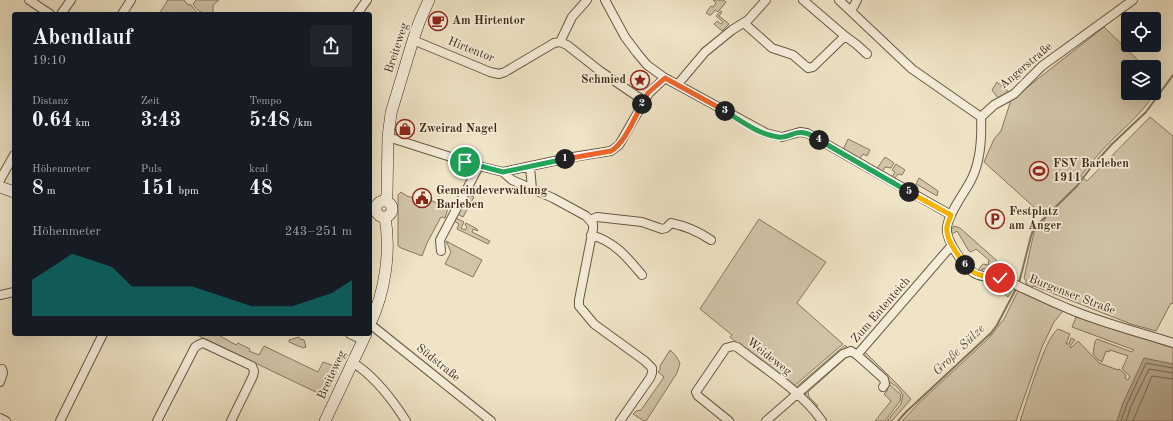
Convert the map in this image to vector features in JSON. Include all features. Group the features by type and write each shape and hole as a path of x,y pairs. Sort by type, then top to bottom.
{"street":[{"path":"29,0 47,12"},
{"path":"63,12 71,0"},
{"path":"123,12 131,0"},
{"path":"358,12 367,0"},
{"name":"Breiteweg","path":"372,319 380,299 385,272 387,235 385,217 390,214 392,209 391,203 386,200 388,137 393,104 413,40 429,0"},
{"path":"587,0 572,17 560,42 567,44 600,71 644,101"},
{"path":"605,0 616,23 636,53 665,78 766,133 782,137 800,132 807,133 951,215 976,168 981,130 981,117 912,69 839,0"},
{"path":"678,84 710,47 748,20 766,0"},
{"path":"803,0 867,54"},
{"path":"851,11 858,0"},
{"name":"Angerstraße","path":"981,117 994,105 1014,94 1042,66 1133,0"},
{"path":"744,23 772,48 793,56 808,68 815,66 845,36"},
{"name":"Hirtentor","path":"413,40 490,72 499,74 505,72 554,43 560,42"},
{"path":"388,137 479,166 503,172 530,167 614,149 619,145 626,134 648,93 665,78"},
{"path":"0,180 12,159"},
{"path":"441,251 440,240 479,166"},
{"path":"530,167 532,189"},
{"path":"503,172 512,180 565,205 590,220 593,224 579,306 594,324 645,361 652,368 650,378 623,420"},
{"path":"0,187 12,191"},
{"path":"385,217 379,215 373,210 378,202 386,200"},
{"name":"Burgenser Straße","path":"951,215 947,226 947,232 952,246 972,272 982,277 1000,278 1075,311 1173,343"},
{"path":"590,220 597,217 642,222 662,229 666,228 671,223 682,225 711,240"},
{"path":"591,235 604,238 625,255 642,275"},
{"name":"Zum Ententeich","path":"766,421 843,354 851,351 857,355 952,246"},
{"path":"0,295 12,292"},
{"name":"Südstraße","path":"372,326 491,421"},
{"path":"60,421 102,336"},
{"name":"Breiteweg","path":"324,421 364,337"},
{"path":"157,421 195,347 203,343 252,366 253,368 253,376 230,421"},
{"name":"Weideweg","path":"729,421 698,396 696,392 726,348 730,346 737,347 797,394"},
{"path":"857,355 884,379 885,384 883,387"},
{"path":"352,362 362,369 394,401 406,421"},
{"path":"0,382 3,373 2,368"},
{"path":"797,394 813,409 822,421"},
{"path":"0,418 6,421"}],"shaded area":[{"path":"168,0 184,0 187,4 191,5 196,12 160,12"},
{"path":"196,0 219,0 213,5 213,12 199,11 193,4"},
{"path":"713,0 723,0 726,2 718,12 715,10 711,15 709,15 706,13 711,6 713,7 716,3"},
{"path":"721,11 722,12 719,16 729,24 722,31 714,24 717,21 721,24 723,22 716,16"},
{"name":"FSV Barleben 1911","path":"1104,27 1121,44 1121,52 1130,52 1138,60 1121,60 1121,100 1150,100 1102,151 1081,176 1087,181 1150,117 1173,136 1173,304 1171,303 1156,331 1131,324 1026,284 1024,278 1034,232 1046,218 984,162 994,139 1001,131 1011,100"},
{"path":"997,82 1010,93 998,98 992,90"},
{"path":"848,139 870,150 867,156 863,154 859,160 843,150"},
{"path":"885,157 894,163 891,168 885,167 882,172 878,170 878,167"},
{"path":"896,164 905,170 902,175 898,174 894,179 892,177 895,172 892,170"},
{"path":"919,178 938,191 937,196 916,184"},
{"path":"401,192 407,196 422,200 425,198 437,204 449,205 445,218 441,217 422,256 398,246 398,195"},
{"path":"468,194 474,197 463,217 457,214"},
{"path":"456,218 464,222 461,228 465,230 467,227 465,225 466,223 477,229 478,231 473,229 472,232 490,241 488,244 457,229 459,224 454,221"},
{"path":"759,219 826,262 797,303 843,344 793,387 730,337 732,335 700,309"},
{"path":"954,226 960,228 1004,267 1002,274 999,275 995,269 982,269 982,272 980,273 978,271 983,264 988,265 989,260 976,249 971,252 969,251 957,231 952,234 951,230"},
{"path":"446,241 482,260 473,277 445,264 451,252"},
{"path":"996,280 1013,289 1008,297 1004,294 1006,290 1001,286 998,290 990,284 992,281"},
{"path":"1018,291 1063,311 1054,322 1042,347 1016,421 902,421 920,402 989,338 1004,319"},
{"path":"1076,317 1173,348 1173,364 1171,364 1154,421 1020,421 1047,344 1058,329 1070,334 1066,344 1069,344 1071,338 1075,340 1070,346 1071,348 1078,341 1099,363 1118,370 1119,369 1126,375 1125,378 1128,380 1130,376 1122,369 1128,356 1110,350 1109,352 1106,351 1102,362 1093,354 1095,341 1097,339 1132,352 1134,350 1072,327"},
{"path":"199,336 220,336 236,345 238,343 250,349 249,351 259,355 264,346 318,372 323,362 337,367 324,396"},
{"path":"299,337 300,339 304,340 306,347 303,348 289,342 289,340"},
{"path":"845,345 847,347 806,383 795,388"},
{"path":"670,350 680,363 677,373 646,421 644,421 633,414 636,411 641,410 664,377 658,372"},
{"path":"864,351 911,399 892,421 887,421 901,404 903,395 897,387 888,381 861,354"},
{"path":"850,355 852,356 847,357 808,392 809,397 818,406 815,407 805,396 806,391 843,358"},
{"path":"889,384 901,395 900,401 885,421 875,421 891,401 884,394 887,391"}],"water":[{"path":"1144,358 1173,364 1173,421 1117,421 1123,403"}],"waterway":[{"name":"Große Sülze","path":"1019,283 1034,228 1077,186 1092,166 1112,144 1146,112 1173,75"},
{"name":"Große Sülze","path":"898,421 991,333 997,325 1017,287"}],"place":[{"name":"Am Hirtentor","path":"438,21"},
{"name":"Schmied","path":"640,80"},
{"name":"Zweirad Nagel","path":"405,129"},
{"name":"FSV Barleben 1911","path":"1039,171"},
{"name":"Gemeindeverwaltung Barleben","path":"422,198"},
{"name":"Festplatz am Anger","path":"995,219"}],"route":[{"path":"465,162 503,172 612,150 619,145 626,134 648,93 665,78 772,136 782,137 800,132 807,133 951,215 947,226 947,232 952,246 969,270 982,277 1000,278"}]}
